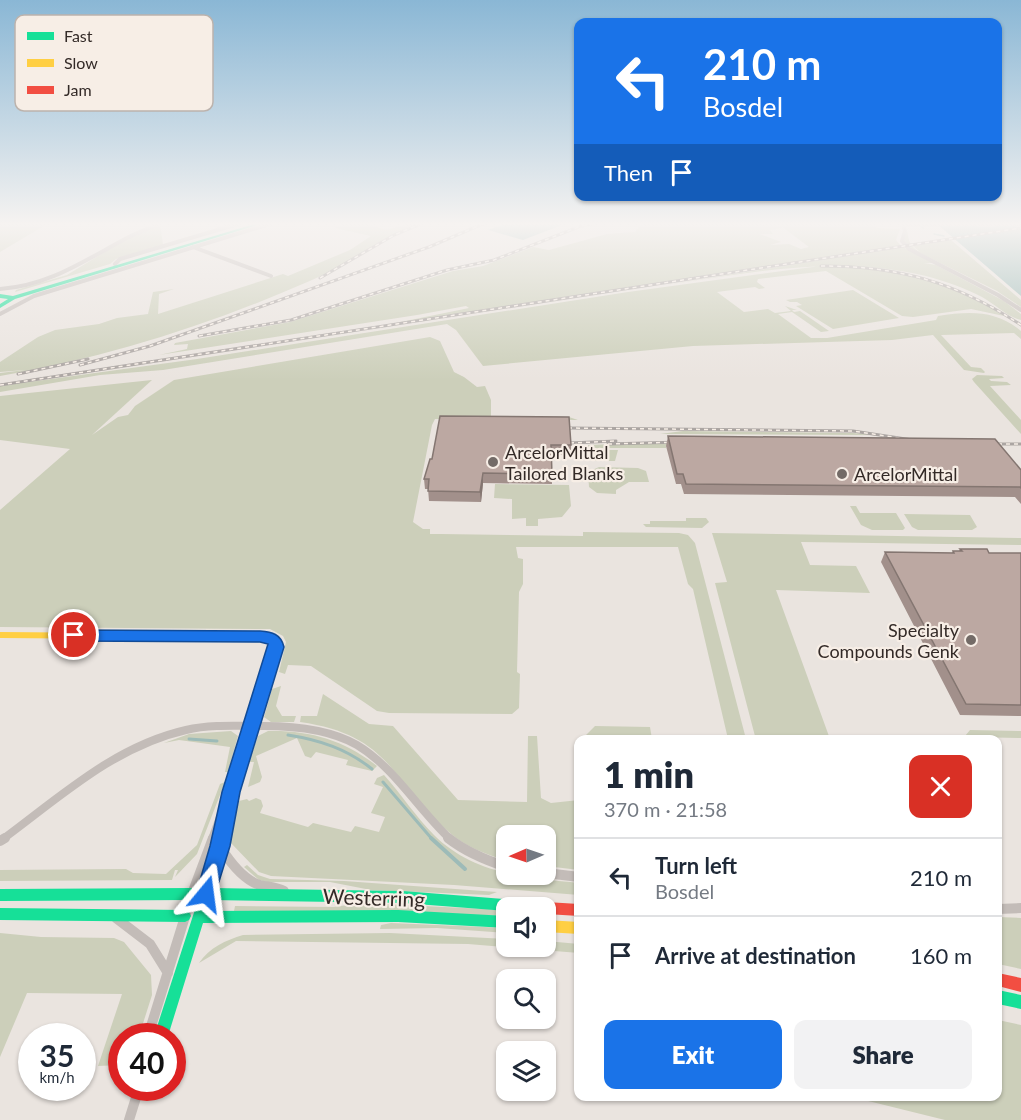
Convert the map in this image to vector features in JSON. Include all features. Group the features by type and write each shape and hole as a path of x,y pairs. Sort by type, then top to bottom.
{"main road":[{"path":"0,306 7,297 73,275"},
{"path":"7,297 82,275"},
{"path":"0,635 269,637 275,641 276,647 231,792 220,846 165,1023"},
{"path":"0,895 192,894"},
{"name":"Westerring","path":"206,894 403,897 496,904"},
{"name":"Westerring","path":"556,909 574,910"},
{"path":"0,914 185,916"},
{"name":"Westerring","path":"199,917 398,916 496,921"},
{"path":"556,927 574,928"},
{"path":"1002,981 1021,985"},
{"path":"1002,998 1021,1002"}],"street":[{"path":"0,289 21,288 63,275"},
{"path":"0,314 34,296 101,275"},
{"path":"960,275 1005,298 1021,310"},
{"path":"0,841 97,768 143,743 188,729 252,726 310,728 359,745 388,771 431,824 448,840 471,854 496,863"},
{"path":"152,1023 192,894 231,792"},
{"path":"220,846 229,860 254,882 274,886 289,895"},
{"path":"556,874 574,876"},
{"path":"1002,909 1021,909"},
{"path":"113,915 124,927 134,929 152,947 164,963 168,973"},
{"path":"129,1120 135,1101"}],"green space":[{"path":"66,275 72,275 15,292"},
{"path":"279,275 321,275 236,311 159,338 80,360 0,376 0,373 25,370 0,372 0,362 38,337 55,330 148,314 153,292 174,289 159,294 158,314"},
{"path":"439,275 711,275 381,326 469,308 466,306 159,355 187,349 188,344 174,345 175,343 290,322"},
{"path":"725,275 730,275 658,286"},
{"path":"752,275 790,275 758,279 757,282 765,288 755,287 717,292 744,312 768,309 775,313 791,311 785,306 797,310 792,310 794,312 800,311 829,331 821,332 792,312 778,314 811,338 827,338 936,320 938,316 972,313 992,316 1012,324 1021,331 1021,339 1014,333 941,335 971,367 981,368 984,373 964,370 933,335 892,340 693,346 483,366 456,330 447,324 163,370 100,375 0,392 0,386 197,359 628,292"},
{"path":"833,275 916,276 962,292 1004,316 971,309 913,317 902,316"},
{"path":"922,275 955,275 1004,301 1021,314 1021,320 982,297 948,282"},
{"path":"965,275 992,275 1021,300 1021,307 997,291"},
{"path":"853,290 899,318 833,329 796,306 802,305 786,300"},
{"path":"430,337 440,341 454,372 477,387 485,386 491,400 491,416 569,417 578,420 435,419 413,522 423,529 430,529 430,534 583,536 583,532 688,535 695,543 745,735 727,735 693,589 688,584 678,547 516,547 518,558 523,559 523,584 519,592 517,672 520,674 519,708 512,714 377,711 311,666 288,665 285,674 279,672 286,642 283,636 270,629 0,627 0,510 70,449 0,440 0,396 152,380 92,435 118,417 128,415 135,406 174,380"},
{"path":"977,375 1002,376 1004,378 989,379 1007,382 1011,385 990,386 1021,420 1021,434 974,382 972,379"},
{"path":"683,431 853,433 874,435 660,434"},
{"path":"642,443 883,445 885,447 666,445 666,448 600,448 601,450 618,450 615,461 593,461 586,456 585,447 588,445"},
{"path":"599,467 638,468 646,471 649,482 629,482 616,490 616,494 597,493 589,487 588,472"},
{"path":"495,484 569,485 571,506 562,517 538,519 538,526 526,526 526,518 512,519 512,499 494,498"},
{"path":"850,506 856,506 860,513 896,513 905,528 903,530 872,530 861,525"},
{"path":"904,514 970,515 977,527 972,530 918,530 912,527"},
{"path":"686,518 706,518 709,522 702,528 646,527 643,524 650,524 650,521 686,521"},
{"path":"712,533 1021,538 1021,545 801,542 810,565 856,566 870,593 776,590 829,735 755,735 715,583 727,582"},
{"path":"281,686 276,706 282,716 296,716 294,722 271,722 264,717 272,689"},
{"path":"323,694 369,724 393,726 458,800 527,802 528,736 537,736 541,798 551,803 574,801 574,869 556,867 556,825 496,825 496,857 477,850 456,838 430,814 387,763 372,749 330,728 300,722 301,716 317,716"},
{"path":"595,726 650,727 651,735 586,735"},
{"path":"970,730 1021,731 1021,738 1002,738 1002,735 966,735"},
{"path":"231,731 238,736 228,772 225,772 230,747 179,740 164,743 189,734"},
{"path":"268,731 298,732 326,738 352,749 377,766 372,771 346,765 348,760 316,752 311,758 305,756 297,738 256,756 262,777 260,782 248,787 254,762 249,762 258,736"},
{"path":"384,775 421,821 449,848 483,866 496,870 496,885 556,885 556,881 574,882 574,895 454,885 271,876 259,872 230,842 239,801 256,798 261,800 263,806 260,813 308,827 313,823 351,832 355,826 379,832 385,817 371,813 383,787 374,784 377,778"},
{"path":"225,782 197,854 175,877 178,870 175,870 172,880 0,881 0,870 126,869 133,873 166,874 197,845 220,784"},
{"path":"247,865 258,875 270,879 344,881 497,892 489,895 371,890 330,882 267,882 259,880 244,867"},
{"path":"361,903 496,909 496,916 234,911 235,906 334,907"},
{"path":"1002,917 1021,918 1021,969 1002,965"},
{"path":"391,923 496,928 496,932 437,928 380,929 381,925"},
{"path":"0,933 41,937 114,938 124,942 151,975 152,995 143,1023 112,1023 122,994 27,993 0,1057"},
{"path":"390,933 496,938 496,946 236,941 199,963 218,945 243,935"},
{"path":"556,942 574,944 574,953 556,951"},
{"path":"1002,1021 1021,1025 1021,1120 945,1120 868,1101 1002,1101"},
{"path":"108,1036 108,1066 98,1066"}],"water":[{"path":"997,275 1021,275 1021,296"}],"building":[{"name":"ArcelorMittal Tailored Blanks","path":"440,416 569,417 571,445 551,445 552,474 483,473 480,492 428,491 429,479 424,479 430,459 432,459"},
{"name":"ArcelorMittal","path":"668,436 995,439 1021,470 1021,488 686,484 683,474 677,474"},
{"name":"Specialty Compounds Genk","path":"960,549 987,549 989,553 1021,553 1021,705 966,704 885,552 954,553 953,551 962,551"}],"waterway":[{"path":"288,735 333,746 372,769"},
{"path":"189,739 217,741"},
{"path":"383,782 432,839"},
{"path":"432,839 465,869"}],"railway":[{"path":"320,278 325,275"},
{"path":"80,365 150,346 349,275"},
{"path":"199,336 291,320 431,275"},
{"path":"0,385 714,275"},
{"path":"910,275 950,287 997,310 1021,325"},
{"path":"18,374 88,359"},
{"path":"568,428 853,431 919,441"},
{"path":"570,443 616,441"},
{"path":"608,444 682,442"},
{"path":"982,444 1021,444"}],"traffic: fast":[{"path":"13,298 88,275"},
{"path":"0,296 13,298 0,306"},
{"path":"165,1023 206,894 242,756"},
{"path":"0,895 192,894"},
{"path":"206,894 403,897 496,904"},
{"path":"0,914 185,916"},
{"path":"199,917 398,916 496,921"},
{"path":"1002,998 1021,1002"}],"traffic: slow":[{"path":"0,635 269,637 275,641 276,647 242,756"},
{"path":"556,927 574,928"}],"traffic: jam":[{"path":"556,909 574,910"},
{"path":"1002,981 1021,985"}],"place":[{"name":"ArcelorMittal Tailored Blanks","path":"493,462"},
{"name":"ArcelorMittal","path":"842,474"},
{"name":"Specialty Compounds Genk","path":"971,640"}],"route":[{"path":"74,635 260,636 269,637 275,641 276,647 231,792 226,823 206,894"}]}
